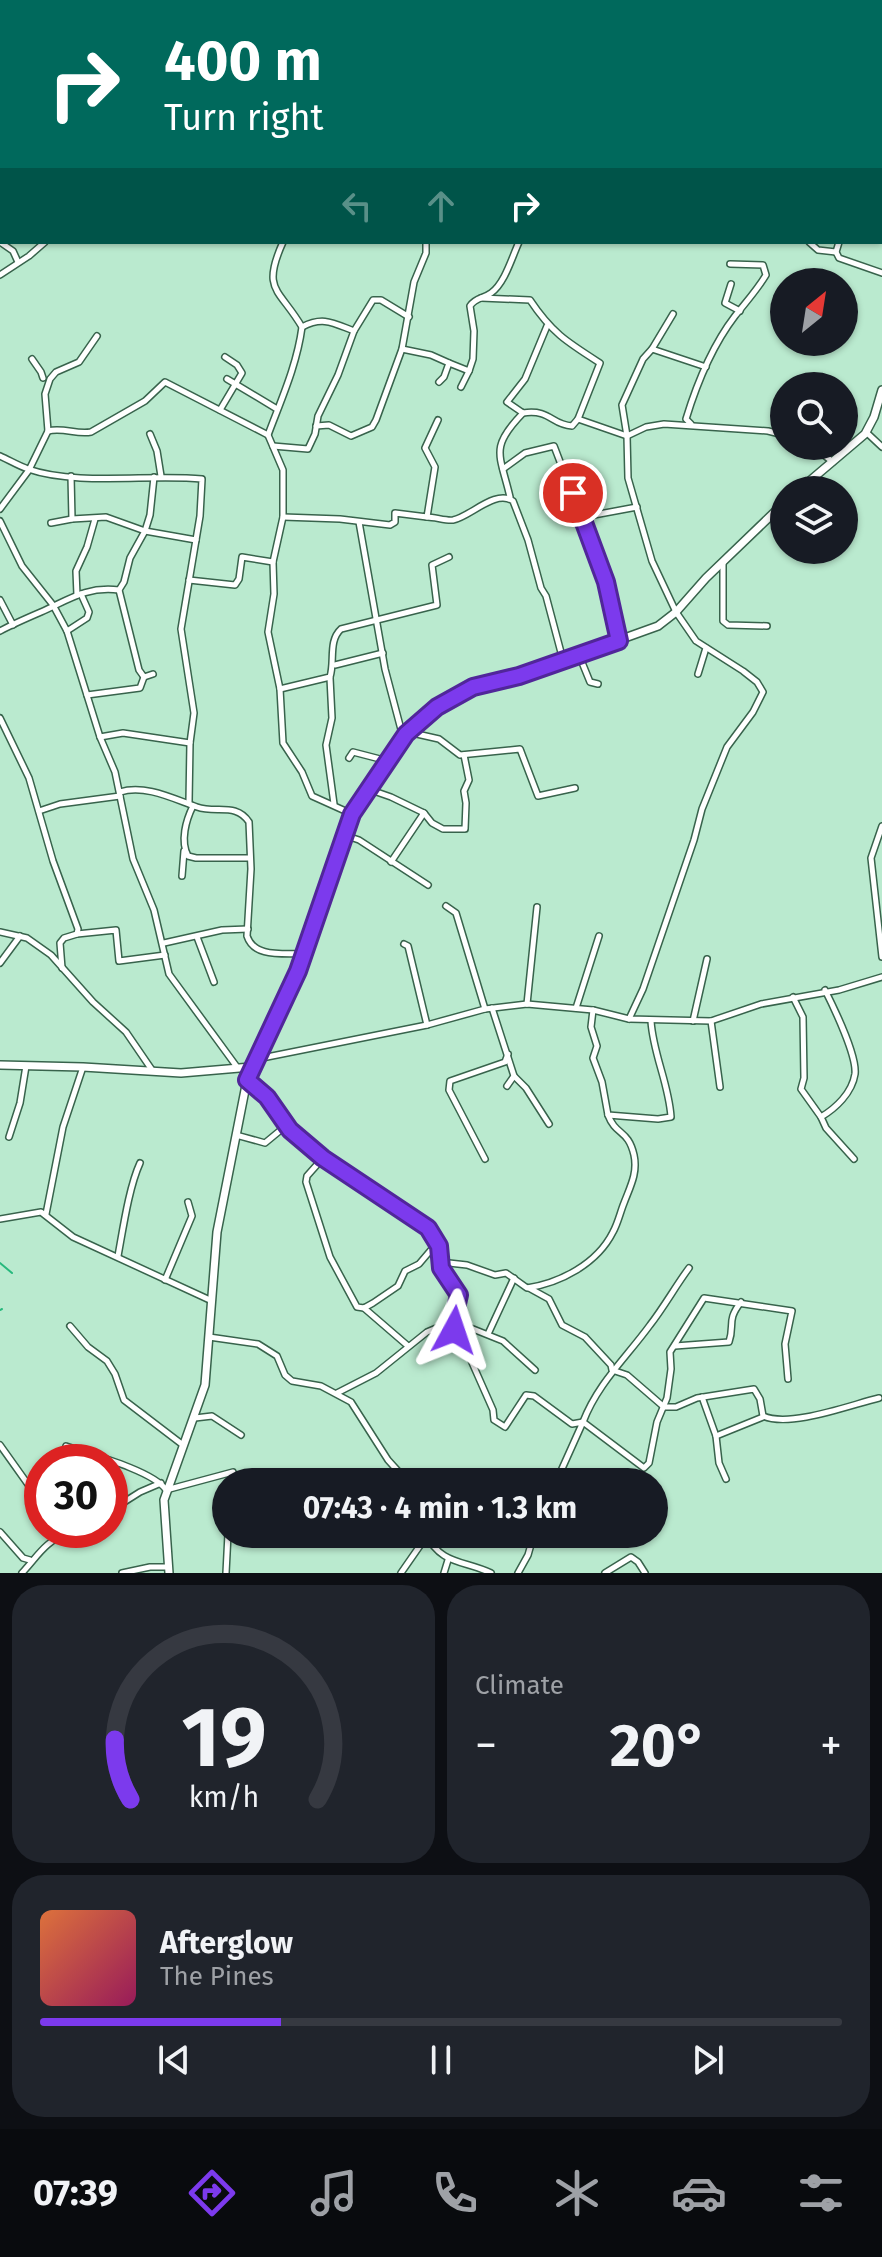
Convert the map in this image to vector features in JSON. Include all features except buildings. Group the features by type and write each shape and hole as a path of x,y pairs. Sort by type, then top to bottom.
{"street":[{"path":"3,244 13,251 18,262"},
{"path":"0,275 43,244"},
{"path":"282,244 274,263 272,281 302,327"},
{"path":"316,426 329,425 351,436 372,427 402,349 414,282 426,253 426,244"},
{"path":"481,298 498,286 518,244"},
{"path":"811,244 818,250 836,252"},
{"path":"838,244 836,252 839,258 882,273"},
{"path":"695,426 686,419 693,392 740,311 766,275 763,265 730,264"},
{"path":"731,284 725,304 740,311"},
{"path":"461,387 473,359 474,321 470,306 475,299 530,300 547,326 564,341 600,363 578,419 572,426 537,411 523,413 504,432 498,448 510,498 528,540 563,660"},
{"path":"272,446 308,449 318,416 338,375 354,331 373,300 381,300 409,317"},
{"path":"629,1019 643,989 702,809 727,747 753,712 763,692 757,682 743,671 696,641 676,612 652,561 628,478 627,436 622,405 643,359 673,314"},
{"path":"352,814 312,796 302,772 283,743 280,689 268,632 274,594 273,562 283,517 283,470 268,435 286,393 302,327 314,320 327,321 354,331"},
{"path":"523,413 507,402 525,379 547,326"},
{"path":"0,509 29,470 48,431 45,404 50,379 56,372 79,362 97,336"},
{"path":"402,349 431,355 469,371"},
{"path":"652,349 706,367"},
{"path":"220,410 242,373 225,357"},
{"path":"32,359 47,388"},
{"path":"439,382 449,363"},
{"path":"43,378 50,379"},
{"path":"227,379 277,409"},
{"path":"48,431 91,432 145,401 165,382 268,435"},
{"path":"816,476 866,432 882,390"},
{"path":"578,419 627,436 646,427 664,424 770,432"},
{"path":"427,517 435,467 425,448 438,420"},
{"path":"866,432 882,447"},
{"path":"144,677 139,670 119,590 130,558 145,531 157,477 157,451 150,434"},
{"path":"503,469 525,453 554,446 606,582 619,641"},
{"path":"0,456 29,470 71,476 202,479 181,638 193,700 191,804 182,876"},
{"path":"71,476 72,519"},
{"path":"283,517 390,525 395,522 395,513 454,520 477,506 503,497 510,498"},
{"path":"583,517 637,507"},
{"path":"51,523 106,517 145,531 196,540"},
{"path":"122,1573 150,1567 169,1570 164,1528 164,1486 195,1418 205,1385 217,1232 247,1080 304,954 352,814 367,789 406,735 437,707 473,687 519,676 658,626 676,612 770,517"},
{"path":"67,631 87,618 89,612 79,594 76,571 95,519"},
{"path":"0,521 22,566 53,605 67,631 100,737 115,772 133,859 154,910 173,980 237,1067"},
{"path":"359,522 395,712 406,735"},
{"path":"189,580 235,585 239,579 242,557 273,562"},
{"path":"334,804 326,745 332,718 330,677 334,665 335,633 349,625 378,622 437,605 432,565 449,557"},
{"path":"723,563 723,621 728,625 767,626"},
{"path":"0,631 79,594 107,588 119,590"},
{"path":"0,600 13,625"},
{"path":"698,674 706,648"},
{"path":"334,665 383,653"},
{"path":"579,655 590,682 598,684"},
{"path":"144,677 153,674"},
{"path":"87,695 140,688 144,677"},
{"path":"280,689 330,677"},
{"path":"0,718 21,757 78,929 77,934"},
{"path":"100,737 123,733 190,743"},
{"path":"406,735 439,739 464,755 516,747 520,749 538,796 575,788"},
{"path":"349,758 353,752 380,759 384,764"},
{"path":"367,789 424,813 432,823 443,829 465,829 464,791 469,780 464,755"},
{"path":"39,811 131,789 201,809 237,811 249,822 250,945 254,949 304,954"},
{"path":"391,862 424,813"},
{"path":"882,826 871,858 880,914 882,957"},
{"path":"344,835 359,840 428,885"},
{"path":"184,850 188,856 196,858 250,858"},
{"path":"446,906 456,913 485,1009"},
{"path":"527,1004 537,907"},
{"path":"164,943 222,930 248,929"},
{"path":"62,968 60,943 64,938 77,934 116,930 119,961 165,955"},
{"path":"0,932 20,936 44,950 126,1032 155,1073"},
{"path":"0,963 20,936"},
{"path":"576,1008 599,936"},
{"path":"197,937 214,982"},
{"path":"404,944 408,946 427,1025"},
{"path":"693,1021 707,959"},
{"path":"0,1065 155,1073 237,1067 427,1025 493,1007 527,1004 593,1010 629,1019 711,1021 748,1007 864,984 882,977"},
{"path":"821,1117 834,1110 848,1092 855,1072 825,990"},
{"path":"793,997 803,1017 804,1078 801,1089 826,1128 854,1159"},
{"path":"493,1007 491,1010 514,1076 526,1088 549,1124"},
{"path":"529,1288 553,1282 582,1267 613,1233 634,1178 635,1165 629,1138 613,1127 593,1058 597,1046 591,1027 593,1010"},
{"path":"608,1115 658,1119 671,1117 670,1098 652,1039 651,1021"},
{"path":"711,1021 720,1087"},
{"path":"485,1159 449,1090 450,1081 505,1062 508,1054"},
{"path":"9,1137 20,1103 26,1065"},
{"path":"46,1214 63,1127 83,1067"},
{"path":"507,1086 514,1076"},
{"path":"247,1080 267,1097 290,1130 323,1158 423,1222 439,1246 444,1274 459,1295 454,1330 464,1343 493,1410 494,1420 501,1425 505,1427 526,1395 534,1396 572,1424 583,1422 644,1468 649,1463 657,1422 664,1407 671,1369 670,1352 704,1298 792,1311 785,1344 788,1379"},
{"path":"236,1135 265,1143 282,1129 290,1130"},
{"path":"323,1158 306,1179 310,1197 324,1245 353,1304 358,1308 364,1308 398,1286 405,1271 419,1264 436,1244"},
{"path":"118,1256 131,1196 131,1182 140,1163"},
{"path":"165,1280 192,1216 188,1202"},
{"path":"0,1219 37,1211 46,1214 64,1233 213,1301"},
{"path":"440,1262 467,1265 495,1275 506,1273 522,1286 549,1299 562,1325 585,1337 612,1370"},
{"path":"562,1468 590,1401 651,1325 689,1268"},
{"path":"488,1334 514,1278"},
{"path":"674,1346 729,1342 732,1339 731,1318 741,1302"},
{"path":"364,1308 408,1346"},
{"path":"336,1393 376,1373 427,1332 453,1321 508,1344 535,1370"},
{"path":"70,1326 88,1347 107,1361 118,1380 124,1400 183,1445"},
{"path":"208,1337 233,1338 258,1344 277,1356 285,1375 292,1381 321,1386 355,1406 383,1453 396,1468"},
{"path":"612,1370 627,1375 664,1407 754,1389 764,1417"},
{"path":"702,1397 716,1436 719,1463 726,1479"},
{"path":"716,1436 764,1417 811,1416 879,1398"},
{"path":"195,1418 212,1416 241,1435"},
{"path":"0,1445 24,1479"},
{"path":"128,1468 164,1486"},
{"path":"128,1500 140,1492 212,1476"},
{"path":"0,1532 23,1558 30,1560"},
{"path":"22,1573 43,1548"},
{"path":"226,1573 227,1548"},
{"path":"401,1573 417,1548"},
{"path":"437,1548 448,1560 467,1563 491,1573"},
{"path":"518,1573 530,1548"},
{"path":"605,1573 631,1557 645,1573"},
{"path":"444,1573 448,1560"}],"waterway":[{"path":"0,1263 12,1273"}],"route":[{"path":"454,1330 459,1295 441,1268 439,1246 428,1228 323,1158 290,1130 267,1097 247,1080 269,1027 298,971 332,864 352,814 406,734 422,717 473,687 519,676 619,641 606,582 573,493"}]}
